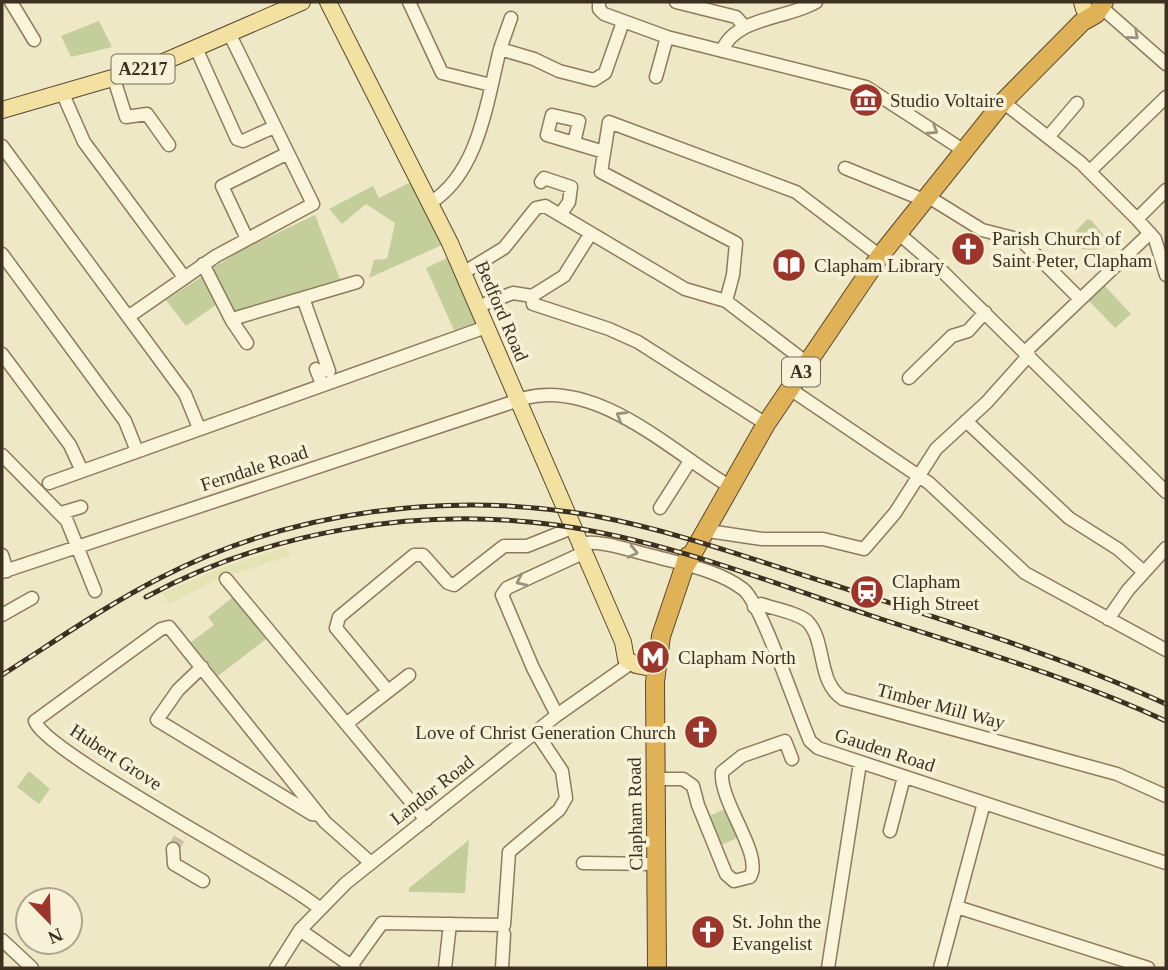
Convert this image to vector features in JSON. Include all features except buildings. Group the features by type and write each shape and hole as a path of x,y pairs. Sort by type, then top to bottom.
{"highway":[{"name":"A3","path":"686,565 709,531 728,489 766,424 797,394 807,363 880,256 1003,102 1090,7"},
{"name":"A3","path":"657,664 661,636 691,543 718,495 728,489"},
{"name":"Clapham Road","path":"657,664 657,968"}],"main road":[{"name":"A2217","path":"2,110 114,79 196,48 302,2"},
{"name":"Bedford Road","path":"328,2 463,273 476,330 518,401 631,663"},
{"path":"623,644 634,656 657,664"},
{"path":"631,663 657,664"}],"street":[{"path":"409,2 442,73 491,85"},
{"path":"599,2 601,13 667,37 866,87 963,150"},
{"path":"676,2 736,18 745,27"},
{"path":"722,51 728,37 745,27 796,12 816,2"},
{"path":"17,3 34,40"},
{"path":"1090,7 1166,64"},
{"path":"430,203 449,188 465,167 511,18"},
{"path":"500,49 572,76 594,80 605,74 623,22"},
{"path":"128,317 203,264 313,204 229,33"},
{"path":"656,77 667,37"},
{"path":"196,48 237,139 243,141 274,127"},
{"path":"114,79 126,117 147,114 169,145"},
{"path":"62,92 84,142 184,277"},
{"path":"1090,171 1166,97"},
{"path":"1003,102 1090,171 1137,219 1156,239 1166,273"},
{"path":"1049,136 1077,103"},
{"path":"726,300 733,275 736,243 601,172 609,122 796,192 880,256"},
{"path":"574,143 604,152"},
{"path":"2,146 185,394 199,428"},
{"path":"247,239 222,186 288,153"},
{"path":"845,168 926,198 982,230 1021,240 1080,299"},
{"path":"541,183 544,178 570,187 569,202 560,215"},
{"path":"1137,219 1166,190"},
{"path":"463,273 503,248 539,205 685,289 726,300 807,363"},
{"path":"534,301 565,276 591,233"},
{"path":"898,233 985,312 1166,492"},
{"path":"709,531 737,536 823,539 864,549 876,538 936,449 966,421 1080,299 1150,233"},
{"path":"2,254 125,421 137,451"},
{"path":"203,264 232,321 247,343"},
{"path":"232,321 357,282"},
{"path":"488,303 513,293 609,328 638,342 766,424"},
{"path":"303,298 320,364 322,384"},
{"path":"909,378 952,336 968,331 985,312"},
{"path":"49,483 476,330"},
{"path":"2,355 70,445 82,471"},
{"path":"797,394 919,475 1025,573 1166,650"},
{"name":"Ferndale Road","path":"4,571 518,401 554,396 605,407 690,461 728,489"},
{"path":"966,421 1075,523 1118,549 1144,572"},
{"path":"2,455 61,513 95,591"},
{"path":"660,508 690,461"},
{"path":"61,513 81,507"},
{"path":"388,691 336,628 339,617 414,555 423,555 448,583 454,585 504,546 522,547 572,528"},
{"name":"Gauden Road","path":"581,549 587,542 629,550 686,565 743,589 754,607 810,741 818,748 1166,863"},
{"path":"1108,619 1118,601 1166,548"},
{"path":"558,715 533,668 502,595 507,588 581,549"},
{"path":"2,555 4,571"},
{"path":"226,579 426,820"},
{"path":"2,615 32,598"},
{"name":"Timber Mill Way","path":"754,607 761,604 807,622 815,634 829,684 843,699 1117,774 1166,796"},
{"name":"Hubert Grove","path":"202,667 168,626 35,723 77,757 185,829 319,908"},
{"name":"Landor Road","path":"276,968 300,930 319,908 371,863 558,715 631,663"},
{"path":"319,815 312,814 288,800 157,720 178,690 202,667 319,815 371,863"},
{"path":"346,724 409,675"},
{"path":"502,968 509,852 559,810 566,799 564,776 536,732"},
{"path":"656,779 683,779 693,786 726,874 734,881 741,881 750,877 754,864 723,788 722,772 742,757 785,741 792,759"},
{"path":"828,968 860,763"},
{"path":"890,831 904,777"},
{"path":"288,800 300,789"},
{"path":"940,968 984,803"},
{"path":"173,849 174,864 203,881"},
{"path":"583,863 657,864"},
{"path":"957,907 1149,968"},
{"path":"300,930 353,967 382,923 450,924 504,930"},
{"path":"445,968 450,924"},
{"path":"2,940 32,968"}],"shaded area":[{"path":"287,547 290,556 220,578 169,604 162,593 224,567"}],"green space":[{"path":"99,21 112,47 71,57 61,36"},
{"path":"411,182 442,245 369,278 374,260 387,259 395,223 366,204 342,224 329,209 373,186 379,198"},
{"path":"315,215 340,279 232,312 211,269 240,251"},
{"path":"1087,219 1091,220 1111,244 1101,249 1088,250 1066,242"},
{"path":"447,258 476,323 454,330 426,268"},
{"path":"203,276 216,305 186,326 166,300"},
{"path":"1103,284 1131,314 1115,328 1087,299"},
{"path":"233,597 266,639 218,676 191,642 214,625 208,617"},
{"path":"29,771 50,789 39,804 17,787"},
{"path":"727,808 739,837 719,846 707,817"},
{"path":"469,840 465,893 409,892 409,888"}],"tunnel":[{"path":"173,849 182,834"}],"railway":[{"path":"2,675 100,612 160,578 210,555 263,536 317,522 373,512 429,506 485,505 540,508 595,516 684,537 999,639 1083,669 1166,704"},
{"path":"146,597 193,574 243,555 293,540 345,529 451,519 556,525 636,541 715,563 1057,677 1166,721"}],"place":[{"name":"Studio Voltaire","path":"866,100"},
{"name":"Parish Church of Saint Peter, Clapham","path":"968,249"},
{"name":"Clapham Library","path":"789,265"},
{"name":"Clapham High Street","path":"867,592"},
{"name":"Clapham North","path":"653,657"},
{"name":"Love of Christ Generation Church","path":"701,732"},
{"name":"St. John the Evangelist","path":"708,932"}]}
